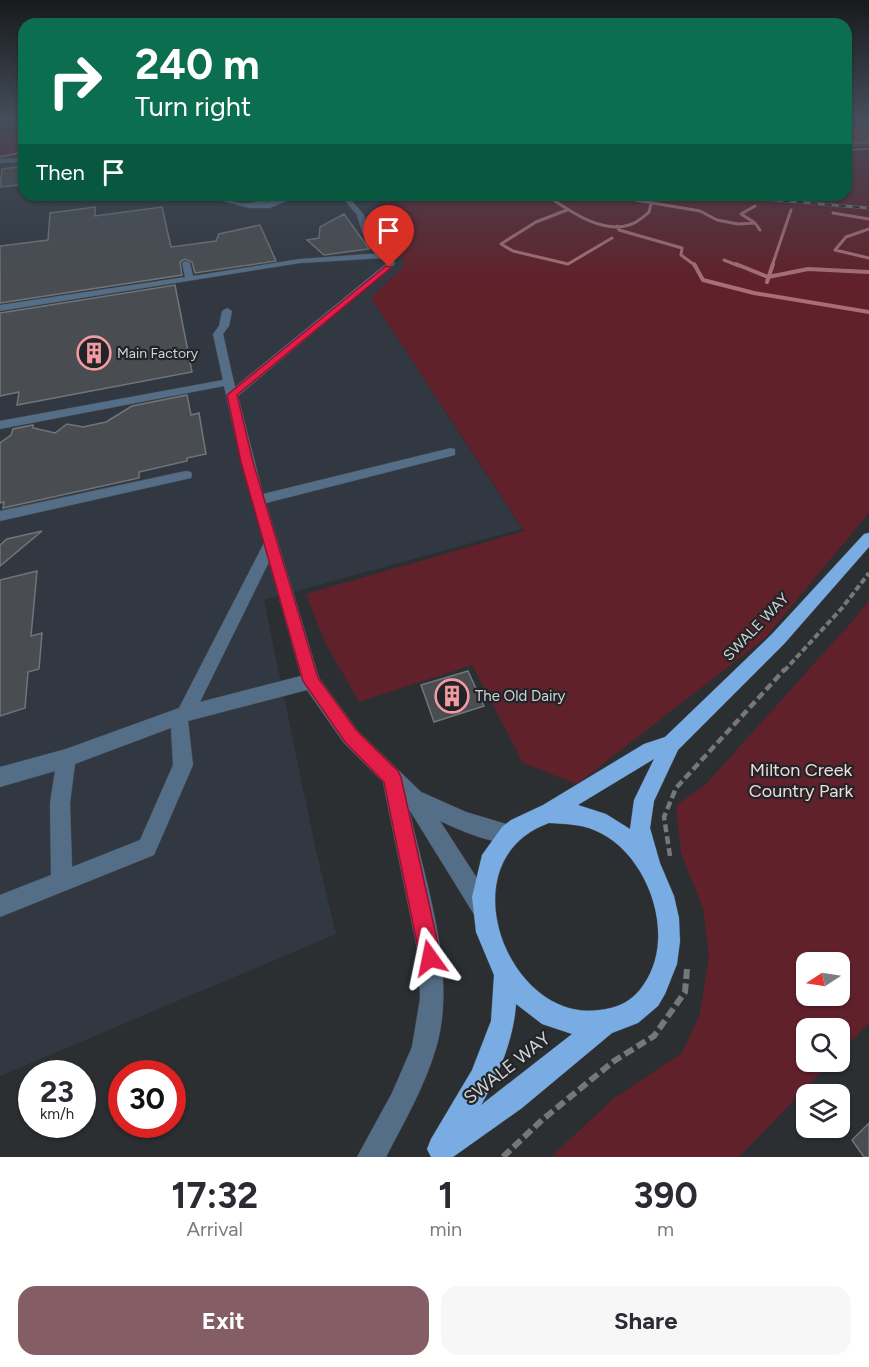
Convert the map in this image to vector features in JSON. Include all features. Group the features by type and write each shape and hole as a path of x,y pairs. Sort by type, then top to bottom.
{"main road":[{"name":"SWALE WAY","path":"663,871 640,828 644,800 671,744 778,639 869,538"},
{"name":"SWALE WAY","path":"549,813 651,750 671,744"},
{"path":"549,813 578,814 607,825 663,871 671,936 666,968 652,995 630,1015 603,1025 567,1022 533,1005 506,975 490,942 483,908 486,879 495,854 509,834 528,820 549,813"},
{"name":"SWALE WAY","path":"437,1153 482,1078 503,1021 506,975"},
{"name":"SWALE WAY","path":"437,1153 513,1099 603,1025"}],"street":[{"path":"226,201 249,207 270,206 280,201"},
{"path":"249,207 264,201"},
{"path":"232,395 391,264 388,255 366,232 360,215 348,201"},
{"path":"0,308 300,261 388,255"},
{"path":"186,263 190,279"},
{"path":"227,311 224,326 218,334 228,382 247,462 311,681 351,737 414,799 483,908"},
{"path":"0,425 228,382"},
{"path":"258,500 451,452"},
{"path":"0,516 186,475"},
{"path":"0,906 147,848 183,765 182,715 271,543"},
{"path":"0,777 66,758 182,715 311,681"},
{"path":"62,882 60,803 66,758"},
{"path":"370,1157 401,1102 424,1048 432,999 430,958 392,777"},
{"path":"414,799 464,822 509,834"}],"path":[{"path":"663,871 664,817 676,788 842,608 869,573"}],"shaded area":[{"path":"0,173 18,173 18,201 379,201 384,235 404,261 402,268 371,298 522,529 264,600 314,842 336,934 38,1060 18,1060 18,1068 0,1076"}],"green space":[{"path":"852,173 869,173 869,207 797,201 852,201"},
{"path":"379,201 774,201 869,209 869,513 764,639 577,784 523,763 472,665 359,702 325,642 306,594 524,531 371,298 402,268 404,261 384,235"},
{"name":"Milton Creek Country Park","path":"869,600 869,1023 850,1043 850,1018 796,1018 796,1072 821,1072 810,1084 796,1084 796,1098 739,1157 551,1157 613,1099 682,1053 700,1014 709,956 703,909 681,852 676,806 706,784"}],"building":[{"path":"2,173 18,173 18,185 0,187"},
{"path":"95,207 95,216 162,207 171,247 216,241 219,234 260,225 276,261 195,273 192,262 185,259 180,262 182,275 0,303 0,246 48,240 50,213"},
{"path":"344,214 369,249 324,255 307,240 319,238 320,227"},
{"name":"Main Factory","path":"175,285 192,372 17,405 19,392 0,396 0,313"},
{"path":"187,395 191,415 199,413 206,454 187,458 187,461 139,472 139,478 3,508 4,502 0,503 0,443 11,435 13,429 33,425 33,428 55,433 67,424 83,427 106,422 132,406"},
{"path":"42,531 0,566 0,545 7,539"},
{"path":"37,571 31,636 42,633 39,669 28,672 25,708 0,716 0,580"},
{"name":"The Old Dairy","path":"468,671 484,706 434,722 421,685"},
{"path":"869,1123 869,1157 864,1157 852,1140"}],"waterway":[{"path":"556,201 585,219 617,227"},
{"path":"641,201 700,211 717,220 738,224 755,223"},
{"path":"617,227 640,220 649,212 651,204"},
{"path":"755,206 741,214 755,223"},
{"path":"567,210 536,222 501,244 513,251 568,264 612,238"},
{"path":"772,266 791,210"},
{"path":"833,213 869,219"},
{"path":"755,223 760,230"},
{"path":"617,227 619,230 682,248 681,255 695,265"},
{"path":"869,229 846,237 835,250 869,258"},
{"path":"724,260 739,266"},
{"path":"736,264 769,277"},
{"path":"769,277 773,264"},
{"path":"695,265 703,280 754,293 869,312"},
{"path":"769,277 808,269 869,272"},
{"path":"767,282 769,277"}],"railway":[{"path":"785,201 869,208"}],"place":[{"name":"Main Factory","path":"94,353"},
{"name":"The Old Dairy","path":"452,696"}],"route":[{"path":"389,267 232,395 247,462 311,681 351,737 392,777 430,958"}]}
